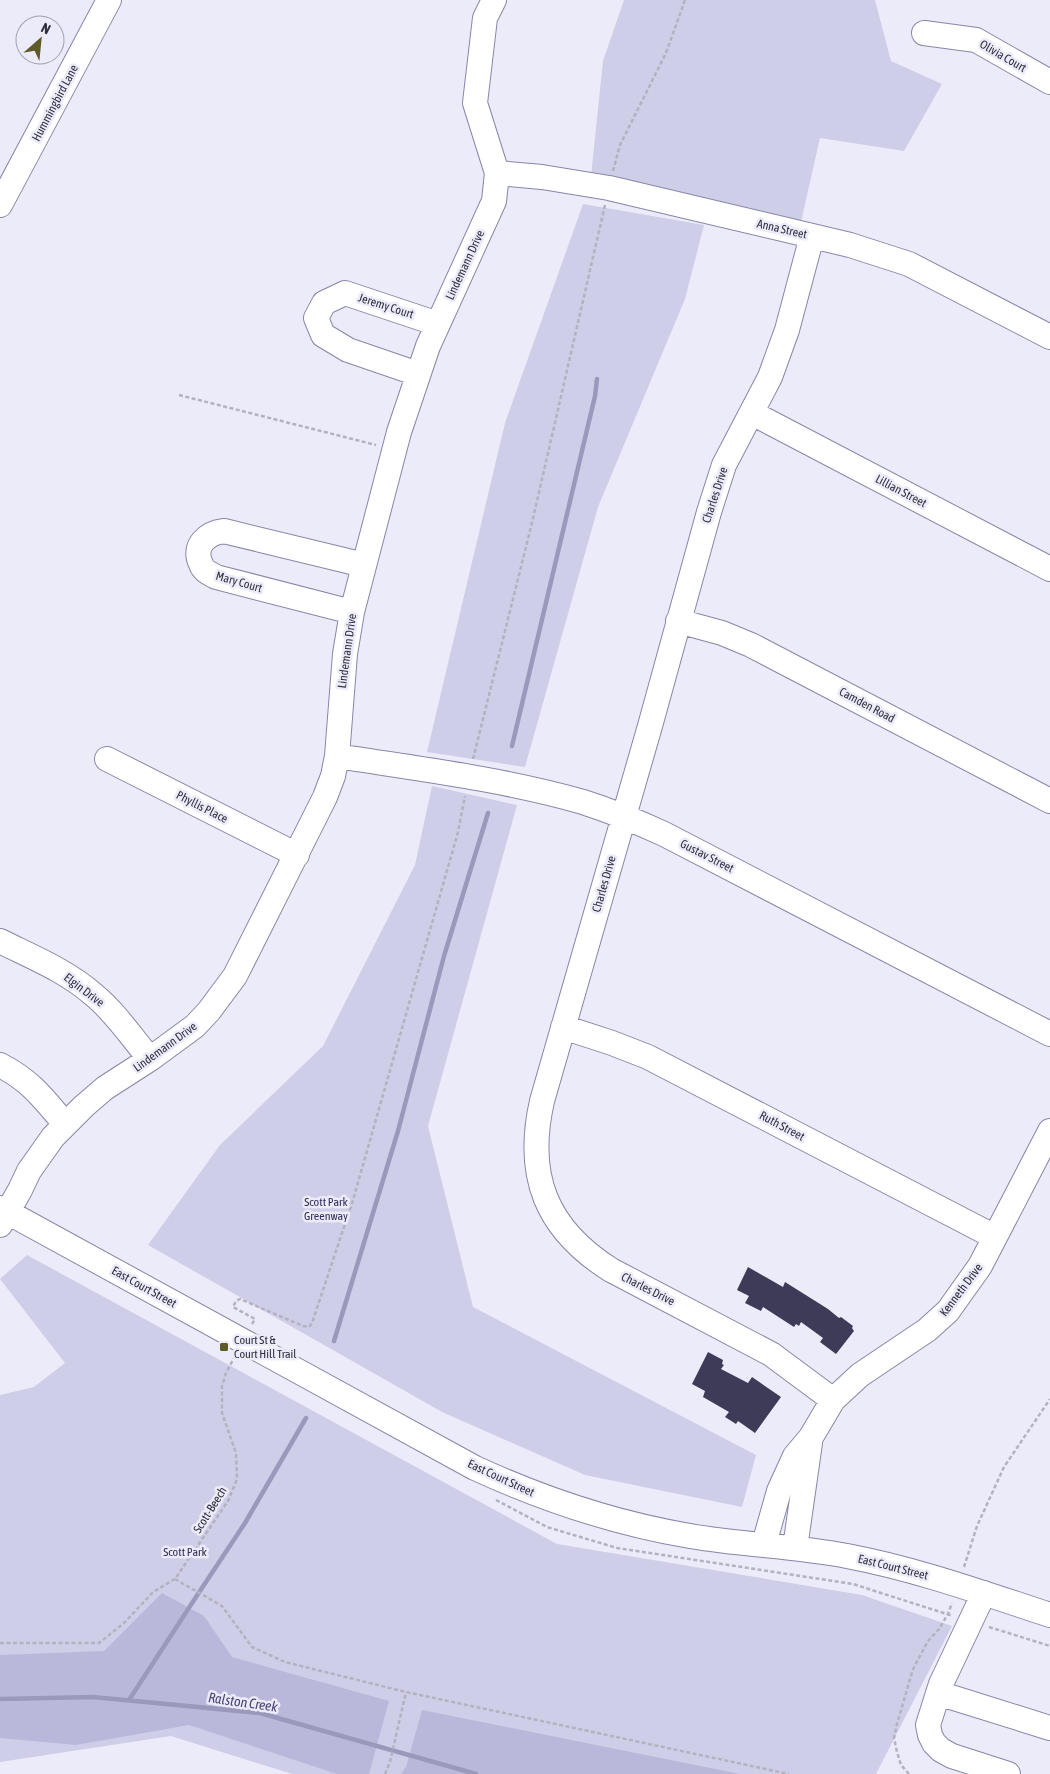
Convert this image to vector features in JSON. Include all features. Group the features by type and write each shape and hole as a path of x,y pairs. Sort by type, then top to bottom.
{"street":[{"name":"Hummingbird Lane","path":"0,206 109,0"},
{"name":"Lindemann Drive","path":"2,1215 41,1152 65,1124 105,1088 150,1059 195,1026 226,990 325,797 337,756 344,664 352,612 394,449 428,346 494,201 497,173 474,103 485,18 494,0"},
{"name":"Olivia Court","path":"924,33 976,40 1050,82"},
{"name":"Anna Street","path":"497,173 542,177 609,188 850,246 909,264 1050,337"},
{"name":"Charles Drive","path":"812,236 787,330 770,377 724,465 709,512 542,1101 536,1126 535,1145 542,1189 549,1207 561,1226 591,1257 611,1270 771,1354 833,1400"},
{"name":"Jeremy Court","path":"418,374 348,350 323,336 316,318 324,303 345,293 438,324"},
{"name":"Lillian Street","path":"752,414 1050,569"},
{"name":"Mary Court","path":"352,612 216,577 207,572 201,565 199,554 201,545 206,537 214,532 224,531 364,565"},
{"name":"Camden Road","path":"678,620 751,644 1050,801"},
{"name":"Gustav Street","path":"337,756 526,788 583,802 624,817 664,834 1050,1034"},
{"name":"Phyllis Place","path":"108,759 297,854"},
{"name":"Elgin Drive","path":"0,941 67,975 94,995 110,1011 150,1059"},
{"name":"Ruth Street","path":"563,1027 612,1043 648,1058 995,1237"},
{"path":"0,1065 32,1085 65,1124"},
{"name":"Kenneth Drive","path":"764,1544 779,1491 795,1456 811,1437 833,1400 860,1375 927,1330 948,1311 980,1266 1050,1131"},
{"name":"East Court Street","path":"2,1215 239,1338 475,1468 559,1504 647,1528 692,1536 795,1548 900,1567 1050,1615"},
{"name":"Kenneth Drive","path":"795,1548 811,1437"},
{"path":"984,1593 946,1672 928,1725 934,1743 941,1750 952,1756 1008,1774"},
{"path":"938,1694 1050,1728"}],"path":[{"path":"469,777 531,527 620,145 666,53 685,0"},
{"path":"179,395 394,449"},
{"name":"Scott-Beech","path":"0,1644 99,1643 124,1623 153,1592 175,1579 228,1501 237,1479 236,1453 222,1413 224,1380 238,1351 239,1338 248,1332 255,1319 233,1307 236,1301 240,1299 245,1300 304,1326 309,1327 312,1323 352,1200 447,871 458,832 469,777"},
{"path":"175,1579 222,1606 252,1647 285,1662 406,1692 789,1774"},
{"path":"384,1774 390,1762 406,1692"}],"green space":[{"path":"624,0 875,0 891,61 942,84 904,151 820,138 801,222 591,176 603,61"},
{"path":"583,204 704,225 685,299 598,507 525,767 427,752 505,423"},
{"name":"Scott Park Greenway","path":"432,786 517,805 428,1126 473,1307 756,1455 742,1507 585,1475 442,1412 148,1245 220,1145 323,1046 415,865"},
{"name":"Scott Park","path":"27,1255 557,1544 862,1595 952,1626 876,1774 292,1774 171,1736 0,1762 0,1395 34,1387 65,1363 0,1279"}],"shaded area":[{"path":"162,1593 204,1616 232,1657 389,1701 369,1774 337,1774 189,1725 76,1745 0,1738 0,1655 104,1651"},
{"path":"422,1710 740,1774 401,1774 406,1767"}],"building":[{"path":"748,1267 783,1287 785,1282 839,1318 841,1317 853,1326 854,1331 836,1354 820,1342 823,1338 801,1322 799,1326 796,1324 794,1327 763,1307 761,1311 745,1303 749,1296 737,1290"},
{"path":"708,1352 723,1360 722,1364 724,1365 721,1369 748,1383 752,1377 781,1397 755,1433 738,1421 736,1424 725,1417 729,1412 703,1397 705,1391 692,1384"}],"waterway":[{"path":"512,746 595,396 597,379"},
{"path":"334,1341 398,1131 444,956 488,813"},
{"path":"129,1700 245,1523 306,1418"},
{"name":"Ralston Creek","path":"0,1699 93,1697 260,1713 476,1774"}],"place":[{"name":"Court St & Court Hill Trail","path":"224,1347"}]}
